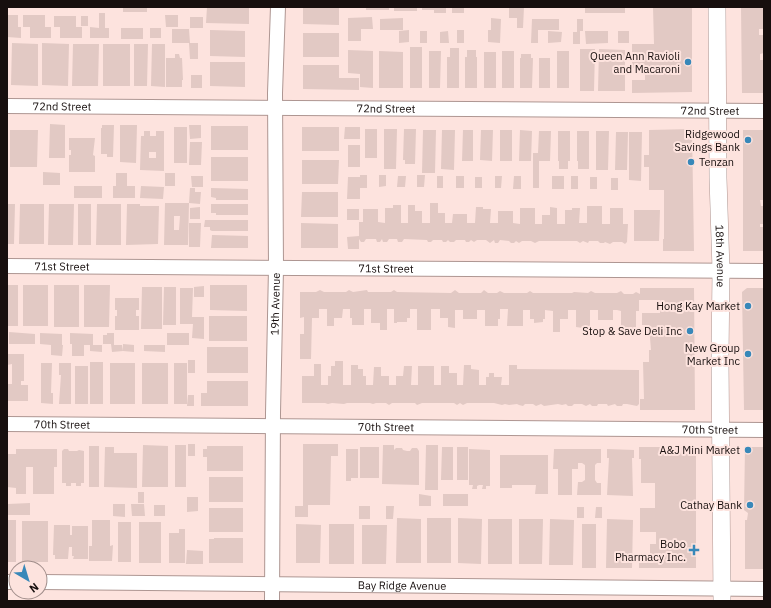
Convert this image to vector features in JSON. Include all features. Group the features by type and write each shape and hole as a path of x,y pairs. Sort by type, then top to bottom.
{"street":[{"name":"19th Avenue","path":"272,601 278,7"},
{"name":"18th Avenue","path":"717,7 718,178 721,270 722,595"},
{"name":"72nd Street","path":"7,106 764,111"},
{"name":"71st Street","path":"7,266 764,271"},
{"name":"70th Street","path":"7,424 764,430"},
{"name":"Bay Ridge Avenue","path":"48,582 272,584 722,595 764,589"}],"building":[{"path":"123,7 147,7 147,12 123,12"},
{"path":"207,7 249,7 249,24 206,23"},
{"path":"303,7 339,7 339,25 303,24"},
{"path":"366,7 389,7 389,10 366,10"},
{"path":"394,7 417,7 417,11 394,11"},
{"path":"422,7 446,7 446,13 434,13 434,10 422,10"},
{"path":"452,7 464,7 464,13 452,13"},
{"path":"509,7 524,7 523,28 517,28 517,18 509,18"},
{"path":"585,7 625,7 625,13 585,13"},
{"path":"653,7 692,7 692,92 632,93 632,80 645,80 645,67 632,68 632,44 654,44"},
{"path":"741,7 764,7 764,29 759,29 759,35 764,35 764,53 760,54 760,60 764,60 764,93 742,93"},
{"path":"99,13 105,13 105,28 109,28 109,38 90,38 90,27 99,28"},
{"path":"7,15 18,15 18,27 21,27 21,38 7,37"},
{"path":"23,15 45,15 45,27 51,27 51,38 30,38 30,27 23,27"},
{"path":"165,15 178,15 178,27 166,27"},
{"path":"54,16 76,16 76,27 82,27 82,38 60,38 60,27 54,27"},
{"path":"81,16 88,16 88,26 81,26"},
{"path":"190,17 203,17 203,28 190,28"},
{"path":"372,17 373,29 361,29 361,41 348,41 348,18"},
{"path":"403,18 403,30 380,30 380,19"},
{"path":"491,18 501,19 500,43 488,42 488,30 491,30"},
{"path":"532,19 559,19 559,30 538,30 538,43 531,43"},
{"path":"577,19 583,19 583,31 580,31 580,44 573,44 573,32 577,32"},
{"path":"121,28 143,28 143,39 121,39"},
{"path":"150,28 161,28 161,38 150,38"},
{"path":"172,29 189,29 190,43 198,43 198,59 190,59 189,43 172,43"},
{"path":"210,30 245,31 245,57 210,56"},
{"path":"409,30 409,42 399,43 399,31"},
{"path":"457,30 464,30 464,43 457,43"},
{"path":"420,31 427,31 427,43 420,43"},
{"path":"448,31 449,43 440,43 440,32"},
{"path":"548,31 562,32 561,42 548,43"},
{"path":"585,31 608,31 608,43 586,44"},
{"path":"618,31 629,31 629,43 618,43"},
{"path":"303,33 339,33 339,57 303,57"},
{"path":"12,43 38,44 38,86 11,85"},
{"path":"42,43 69,44 68,86 42,85"},
{"path":"73,44 99,44 98,86 72,86"},
{"path":"103,44 130,44 130,86 103,86"},
{"path":"134,44 148,44 147,86 134,86"},
{"path":"152,44 165,44 165,87 151,86"},
{"path":"410,47 422,47 422,88 410,88"},
{"path":"450,48 459,48 459,88 447,88 447,57 450,57"},
{"path":"580,49 595,49 594,91 580,91"},
{"path":"599,49 625,50 625,91 598,91"},
{"path":"348,50 373,51 373,88 360,87 360,74 348,73"},
{"path":"467,50 476,50 477,88 465,88 465,57 467,57"},
{"path":"379,51 403,52 403,88 379,88"},
{"path":"429,51 441,51 440,88 429,88"},
{"path":"502,51 514,51 514,88 502,88"},
{"path":"557,51 569,51 569,88 557,88"},
{"path":"484,52 496,52 496,88 484,88"},
{"path":"175,54 179,54 180,58 182,58 182,87 166,87 166,58 175,58"},
{"path":"521,54 531,54 531,58 533,58 532,88 520,88"},
{"path":"539,58 550,58 550,88 539,88"},
{"path":"210,62 245,62 245,87 210,86"},
{"path":"303,65 339,65 339,78 359,78 359,90 303,89"},
{"path":"191,75 202,75 202,88 191,88"},
{"path":"50,124 65,125 65,158 49,158"},
{"path":"102,125 114,125 113,157 107,157 107,154 101,154"},
{"path":"120,125 137,125 136,163 120,162"},
{"path":"189,125 201,125 201,138 190,139"},
{"path":"211,126 248,126 248,150 211,150"},
{"path":"174,127 187,127 187,163 174,163"},
{"path":"302,127 339,127 339,151 302,151"},
{"path":"345,127 360,127 360,139 344,139"},
{"path":"365,129 377,129 377,158 365,158"},
{"path":"384,129 397,129 396,169 384,169"},
{"path":"404,129 416,129 415,164 405,164 405,160 403,160"},
{"path":"692,129 694,251 663,251 664,190 649,190 649,167 644,167 644,155 649,155 649,130"},
{"path":"10,130 38,130 37,167 10,167"},
{"path":"423,130 436,130 435,173 422,173"},
{"path":"442,130 455,130 454,170 441,169"},
{"path":"463,130 473,130 473,161 462,161"},
{"path":"481,130 493,130 492,161 480,160"},
{"path":"500,130 512,130 512,161 500,161"},
{"path":"520,130 532,131 531,161 519,161"},
{"path":"743,130 764,130 764,200 760,200 761,206 764,206 764,224 760,224 760,227 764,227 764,251 743,251"},
{"path":"144,131 150,131 150,136 156,136 156,131 164,131 164,171 140,170 141,136 144,136","holes":["149,152 156,152 156,158 149,158"]},
{"path":"539,131 551,131 550,161 539,161 539,188 533,188 533,153 538,153"},
{"path":"558,131 570,131 570,161 568,161 568,169 559,169"},
{"path":"577,131 589,131 589,169 578,169"},
{"path":"596,131 609,131 608,170 596,170"},
{"path":"616,132 628,132 627,170 615,170"},
{"path":"629,132 642,132 641,181 629,180"},
{"path":"69,138 95,138 93,155 95,156 95,172 69,172 69,155 71,155 71,150 69,150"},
{"path":"190,142 202,142 201,165 189,165"},
{"path":"348,145 360,145 360,167 348,167"},
{"path":"211,157 248,157 248,181 211,181"},
{"path":"302,160 339,160 338,184 302,184"},
{"path":"43,172 60,173 60,185 43,185"},
{"path":"116,173 127,173 127,186 135,186 135,198 113,198 113,186 116,186"},
{"path":"165,173 175,173 175,186 165,186"},
{"path":"360,175 367,175 367,188 360,188 360,199 347,199 348,177 360,177"},
{"path":"379,175 386,175 386,186 379,187"},
{"path":"417,175 425,175 424,187 417,187"},
{"path":"191,176 203,176 203,187 192,187"},
{"path":"398,176 406,176 405,187 397,187"},
{"path":"437,176 443,176 443,188 437,188"},
{"path":"456,176 464,176 464,188 456,188"},
{"path":"495,176 502,176 501,188 495,188"},
{"path":"514,176 521,176 521,189 513,189"},
{"path":"552,176 564,176 564,189 552,189"},
{"path":"571,176 578,176 578,189 571,189"},
{"path":"475,177 482,177 482,188 475,188"},
{"path":"590,177 597,177 597,189 590,189"},
{"path":"611,178 618,178 618,190 611,190"},
{"path":"74,186 102,186 102,198 74,198"},
{"path":"141,186 164,187 163,199 140,198"},
{"path":"190,188 195,188 195,192 201,192 200,204 189,203"},
{"path":"211,188 248,189 248,200 216,200 216,198 211,197"},
{"path":"302,192 338,192 338,217 301,217"},
{"path":"165,203 189,203 188,245 164,245","holes":["174,216 180,216 179,230 174,230"]},
{"path":"430,203 438,203 438,213 445,213 445,223 452,223 453,214 467,214 467,223 475,223 476,207 483,207 483,209 491,209 490,223 498,223 498,211 513,211 513,223 520,224 520,208 535,208 535,224 542,224 542,215 550,215 550,207 557,208 557,224 565,224 565,210 572,210 572,208 580,208 579,223 587,223 587,206 602,206 602,224 610,224 610,208 623,208 623,224 628,224 627,242 625,244 622,242 613,242 610,244 605,242 600,243 598,241 589,241 588,243 583,241 580,243 577,241 539,241 535,243 531,241 522,241 519,243 516,241 511,243 509,241 500,240 498,243 495,243 494,240 490,243 486,240 477,240 474,242 471,240 466,242 465,240 456,240 454,242 450,242 448,240 443,242 442,240 433,240 428,242 427,240 404,239 402,242 398,242 397,239 389,239 387,242 383,242 382,239 380,242 377,242 376,239 366,239 364,242 361,242 359,239 359,249 348,249 347,237 359,236 359,222 363,222 363,209 378,209 378,222 385,223 385,208 393,208 393,205 401,205 401,223 408,223 408,205 415,205 415,211 422,211 422,223 430,223"},
{"path":"7,204 15,204 14,244 7,244"},
{"path":"20,204 44,204 44,244 19,244"},
{"path":"49,204 74,204 73,245 48,245"},
{"path":"78,204 91,204 91,245 78,245"},
{"path":"97,204 121,204 121,245 96,245"},
{"path":"127,204 159,206 158,244 126,245"},
{"path":"211,204 248,204 248,215 216,215 216,213 211,213"},
{"path":"200,207 200,219 190,219 190,208"},
{"path":"347,209 359,209 359,220 347,220"},
{"path":"634,210 660,210 659,241 634,241"},
{"path":"205,220 248,220 248,231 212,231 210,230 210,227 204,227"},
{"path":"189,223 201,223 200,247 189,247"},
{"path":"301,223 338,224 338,248 301,248"},
{"path":"212,235 248,236 248,248 211,248"},
{"path":"7,285 18,285 18,326 7,326"},
{"path":"23,285 48,285 48,326 23,326"},
{"path":"54,285 79,285 79,327 54,327"},
{"path":"84,285 110,285 109,327 84,327"},
{"path":"210,285 247,285 247,311 210,310"},
{"path":"204,286 204,297 194,297 194,287"},
{"path":"142,287 162,287 162,329 141,329"},
{"path":"164,287 176,287 176,325 163,325"},
{"path":"180,288 193,288 192,317 204,317 204,339 192,338 193,324 180,324"},
{"path":"640,288 694,288 695,410 640,410 640,399 644,399 643,362 649,362 649,350 651,350 649,325 642,325 642,313 660,313 660,300 639,300 639,311 636,311 636,329 621,329 621,311 617,310 613,310 613,320 598,320 598,310 590,310 590,329 576,327 576,310 568,310 568,319 560,319 560,332 553,332 553,311 545,310 545,319 543,319 543,322 534,323 534,319 530,319 530,310 523,310 523,326 507,326 508,309 500,309 498,326 485,326 485,310 477,310 477,319 463,319 463,310 455,310 455,328 448,327 448,318 440,318 440,309 431,309 431,330 417,330 417,309 410,309 410,318 407,318 407,322 394,323 394,309 387,309 387,330 380,330 380,323 371,323 371,309 364,309 364,325 352,325 350,309 343,309 342,318 334,318 334,326 327,326 327,309 319,309 319,318 312,318 311,359 300,359 300,334 304,334 304,317 300,318 300,292 316,292 320,290 324,292 346,292 349,290 353,292 367,290 368,292 391,292 394,290 397,292 451,293 455,290 459,293 481,293 484,290 488,293 497,293 500,291 504,293 527,293 530,291 533,293 588,293 591,291 595,293 617,293 621,291 624,294 633,294 636,292 640,294"},
{"path":"747,288 764,288 764,410 744,410 742,292"},
{"path":"115,298 139,298 139,310 136,310 136,316 139,316 139,330 115,330 115,316 117,316 117,310 115,310"},
{"path":"209,316 247,316 247,341 209,341"},
{"path":"9,332 35,334 35,344 9,344"},
{"path":"40,333 62,334 62,356 51,355 51,345 40,344"},
{"path":"70,333 93,334 93,345 102,345 102,352 90,351 90,345 84,345 84,356 72,356"},
{"path":"107,333 114,333 114,345 122,345 123,351 112,352 111,344 103,344 103,335 107,335"},
{"path":"167,333 189,333 189,345 167,345"},
{"path":"123,344 134,345 134,352 123,351"},
{"path":"144,345 165,345 165,352 144,351"},
{"path":"207,347 248,347 248,373 207,373"},
{"path":"7,354 24,354 24,381 21,381 21,385 28,385 28,401 7,401 7,384 12,384 12,364 7,365"},
{"path":"188,360 195,360 195,373 188,373"},
{"path":"335,361 343,361 343,385 351,385 351,365 358,365 358,369 363,369 363,376 366,376 366,385 373,385 374,367 381,367 381,376 389,376 389,385 396,385 396,376 403,376 404,366 412,366 411,385 418,385 418,366 434,366 434,385 441,385 441,366 449,366 449,373 457,373 457,385 463,385 464,365 471,365 471,369 479,370 479,385 486,385 486,377 489,377 489,373 494,373 494,377 502,377 501,385 509,385 509,365 517,365 517,369 639,370 639,404 637,406 627,404 623,404 622,406 617,406 615,404 608,406 607,404 598,404 597,406 592,406 590,404 586,406 582,404 574,404 572,406 568,406 566,404 558,404 544,406 541,404 536,406 533,404 525,404 523,406 517,404 502,405 494,403 467,403 463,405 460,403 457,405 454,403 422,403 417,405 415,403 392,403 389,405 386,403 302,403 302,376 314,376 314,364 321,364 321,385 328,385 328,376 331,376 331,366 335,366"},
{"path":"90,362 103,362 103,404 90,404"},
{"path":"41,363 52,363 51,393 53,393 53,404 41,403"},
{"path":"59,363 71,363 71,404 59,404 61,375 59,375"},
{"path":"110,363 135,363 135,404 110,404"},
{"path":"142,363 168,363 168,404 142,404"},
{"path":"174,363 187,363 187,404 174,404"},
{"path":"75,366 88,366 88,404 75,404"},
{"path":"207,381 248,381 248,406 201,406 201,393 207,393"},
{"path":"188,395 194,395 194,406 187,406"},
{"path":"188,444 195,444 195,456 188,456"},
{"path":"303,444 338,444 338,456 331,456 330,505 308,505 308,517 295,517 295,506 303,506"},
{"path":"143,445 168,446 168,487 142,487"},
{"path":"175,445 186,445 186,487 175,487"},
{"path":"383,445 394,445 394,450 396,448 402,448 403,450 410,451 412,448 417,448 419,451 419,485 382,484"},
{"path":"426,445 438,445 438,490 425,490"},
{"path":"89,446 99,446 99,487 89,487"},
{"path":"207,446 243,446 243,471 207,471 207,457 203,457 203,449 207,449"},
{"path":"105,447 114,447 114,453 137,453 137,488 104,487"},
{"path":"360,447 379,447 379,478 360,478"},
{"path":"442,447 453,447 453,480 441,480"},
{"path":"457,447 468,447 468,480 457,480"},
{"path":"639,447 696,447 696,568 639,568 639,557 650,557 650,544 656,544 656,532 640,532 640,508 655,508 655,483 641,483 641,459 639,459"},
{"path":"745,447 764,447 764,569 745,569 745,520 747,520 748,513 744,510"},
{"path":"16,449 57,449 57,467 54,467 54,494 33,494 33,467 26,467 26,494 16,494 16,488 7,487 7,454 16,454"},
{"path":"64,449 68,449 69,451 84,451 84,483 81,483 81,486 76,486 76,483 71,483 71,486 66,486 66,483 62,483 62,451"},
{"path":"346,449 358,449 358,478 351,478 351,481 346,481"},
{"path":"469,449 490,450 490,486 486,486 486,489 482,489 483,485 479,485 477,486 477,489 472,489 473,485 469,485"},
{"path":"554,449 601,449 601,463 597,463 595,465 595,480 597,483 601,483 601,495 577,495 578,482 585,480 585,465 578,463 578,469 572,469 572,495 558,495 558,469 553,469"},
{"path":"607,449 634,450 634,458 632,458 633,496 607,495 609,458 607,458"},
{"path":"500,455 548,455 548,494 535,494 536,485 512,485 512,488 500,488"},
{"path":"209,477 243,477 243,502 209,502"},
{"path":"138,492 144,492 144,503 138,503"},
{"path":"419,494 431,496 431,506 419,506"},
{"path":"443,494 468,494 468,506 443,506"},
{"path":"187,497 198,497 198,511 187,512"},
{"path":"30,503 30,515 8,515 8,504"},
{"path":"113,504 125,504 125,517 113,516"},
{"path":"131,504 144,504 145,516 132,516"},
{"path":"154,505 165,505 165,516 154,516"},
{"path":"359,506 370,506 370,519 359,519"},
{"path":"386,506 394,506 393,519 386,519"},
{"path":"577,507 584,507 584,518 577,518"},
{"path":"596,507 602,507 602,518 595,518"},
{"path":"209,508 243,508 243,532 209,532"},
{"path":"397,518 421,519 421,563 396,563"},
{"path":"427,518 451,518 451,563 427,563"},
{"path":"458,518 482,519 481,564 458,563"},
{"path":"488,519 512,519 512,564 488,564"},
{"path":"519,519 543,519 542,564 519,564"},
{"path":"550,519 574,520 573,565 549,565"},
{"path":"607,519 633,520 632,568 606,568"},
{"path":"7,520 16,520 16,560 8,560 7,562"},
{"path":"92,520 110,520 110,546 113,545 112,561 89,561 89,546 92,546"},
{"path":"22,521 48,521 48,560 22,560"},
{"path":"118,522 131,522 131,562 118,562"},
{"path":"139,522 161,522 161,563 139,563"},
{"path":"296,524 321,525 320,563 296,563"},
{"path":"329,524 354,524 354,564 329,564"},
{"path":"582,524 596,524 596,568 582,568"},
{"path":"54,525 70,525 70,535 72,535 72,526 88,526 88,559 73,559 74,556 72,556 72,547 69,547 68,559 55,559 55,555 53,555"},
{"path":"362,525 387,525 386,564 362,564"},
{"path":"179,529 185,529 185,563 169,563 169,533 179,533"},
{"path":"243,538 243,563 209,563 209,539"},
{"path":"187,550 203,551 203,564 186,564"}],"place":[{"name":"Queen Ann Ravioli and Macaroni","path":"688,62"},
{"name":"Ridgewood Savings Bank","path":"748,140"},
{"name":"Tenzan","path":"691,162"},
{"name":"Hong Kay Market","path":"748,306"},
{"name":"Stop & Save Deli Inc","path":"690,331"},
{"name":"New Group Market Inc","path":"748,354"},
{"name":"A&J Mini Market","path":"748,450"},
{"name":"Cathay Bank","path":"750,505"},
{"name":"Bobo Pharmacy Inc.","path":"694,550"}]}
